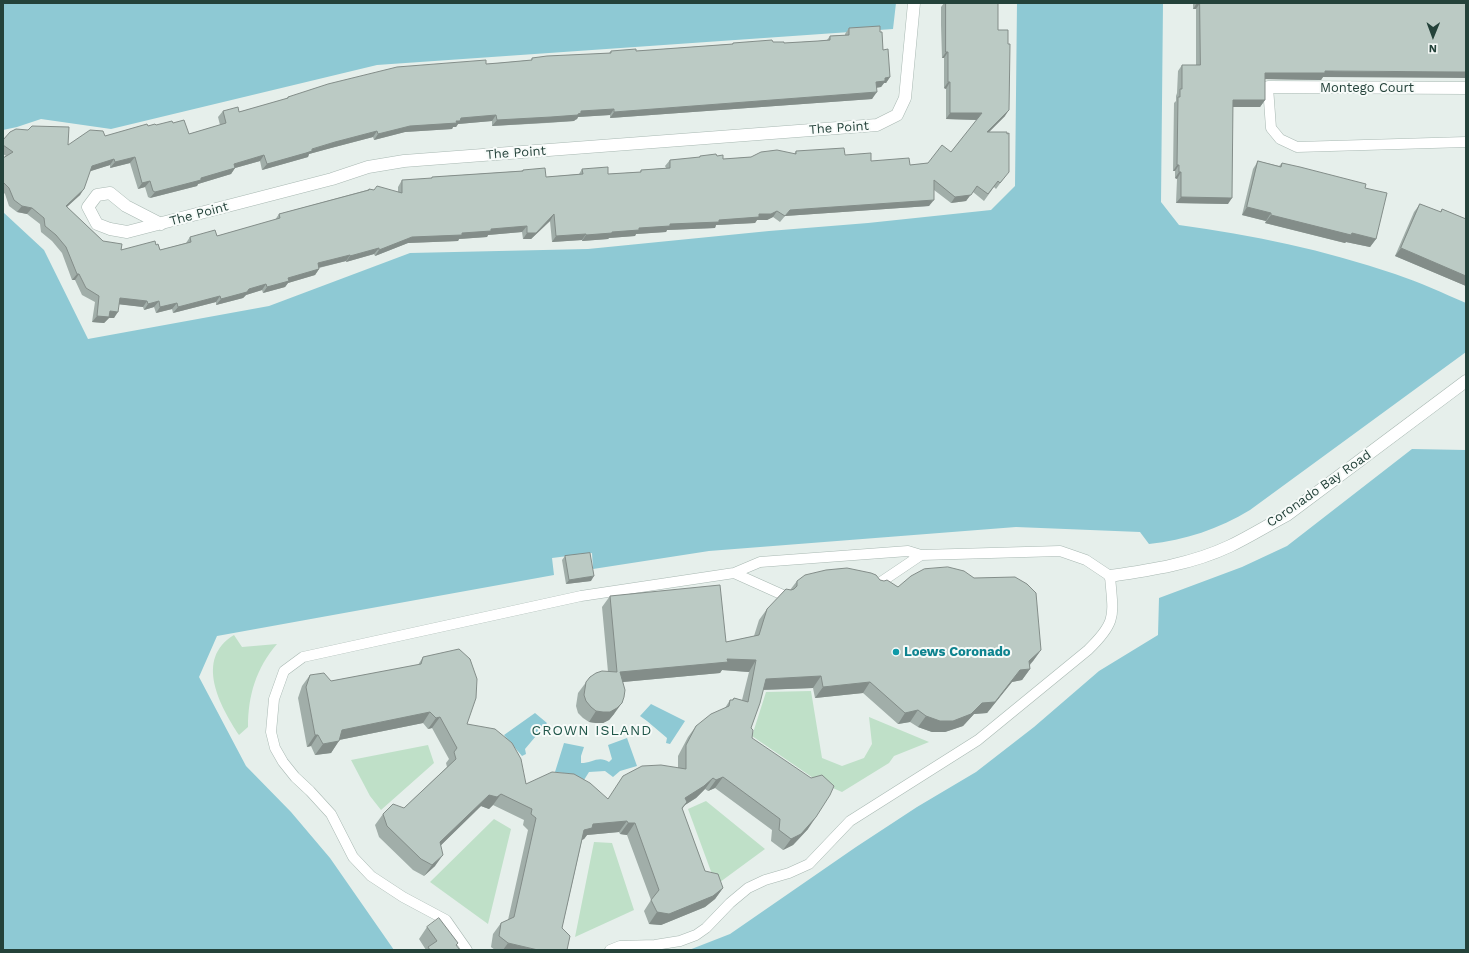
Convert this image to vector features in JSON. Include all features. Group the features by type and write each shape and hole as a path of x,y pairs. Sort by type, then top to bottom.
{"street":[{"name":"The Point","path":"161,224 126,206 110,193 97,195 88,207 97,224 110,229 127,232 161,224 332,179 368,167 404,161 877,125 897,115 905,98 914,3"},
{"name":"Montego Court","path":"1268,87 1466,88"},
{"name":"Coronado Bay Road","path":"1110,576 1154,570 1197,559 1229,547 1287,515 1466,381"}],"lane":[{"path":"1268,87 1271,128 1280,139 1297,147 1466,142"},
{"path":"467,950 446,920 403,897 371,876 353,857 331,814 295,777 283,762 275,748 270,732 274,699 284,671 303,657 581,596 734,573 760,562 908,551 921,555 1060,552 1086,560 1110,576 1113,611 1110,625 1102,636 1088,650 978,740 850,821 809,864 789,873 765,880 748,888 730,903 706,928 696,935 680,941 655,945 620,946 610,950"},
{"path":"875,586 921,555"},
{"path":"734,573 783,595"}],"green space":[{"path":"234,635 242,647 277,644 270,653 259,673 252,693 248,716 248,727 239,735 225,711 219,697 214,683 213,670 215,657 222,645"},
{"path":"811,691 822,758 842,766 864,758 872,744 869,717 929,742 894,756 889,763 842,792 819,782 752,736 766,692"},
{"path":"428,745 434,763 381,810 370,796 351,760"},
{"path":"706,801 765,849 716,885 688,809"},
{"path":"494,819 511,829 488,924 430,882"},
{"path":"594,842 612,843 634,910 575,937"}],"water":[{"path":"3,3 896,3 893,29 377,65 111,129 41,119 3,130"},
{"path":"1017,3 1163,3 1161,202 1179,225 1288,244 1369,265 1404,277 1466,303 1466,352 1250,510 1214,528 1176,540 1149,544 1140,532 1016,527 709,551 593,569 592,553 552,558 554,575 217,636 199,677 246,766 291,812 330,858 394,950 3,950 3,212 44,250 88,339 269,306 410,253 588,249 991,210 1015,186"},
{"path":"1412,449 1466,450 1466,950 689,950 730,934 856,847 917,807 976,772 1034,727 1099,671 1158,635 1159,598 1242,567 1287,546"},
{"path":"651,704 685,721 670,744 666,743 667,738 640,716"},
{"path":"535,713 547,723 525,749 526,754 522,756 504,735"},
{"path":"627,738 637,766 620,771 613,777 605,771 589,772 584,780 571,774 555,772 564,743 584,747 581,756 581,763 599,759 609,762 612,759 608,745"}],"building":[{"path":"946,3 998,3 998,30 1008,30 1008,44 1010,44 1009,110 987,132 1009,133 1009,172 1000,183 998,181 988,194 977,186 971,195 955,197 934,180 934,200 790,210 785,216 777,211 771,214 759,214 759,217 719,220 719,222 670,224 670,226 639,228 639,230 586,235 556,236 554,214 536,233 527,233 527,226 462,233 462,235 412,237 379,250 379,248 318,263 319,269 288,278 289,281 267,287 266,284 249,289 247,292 221,299 220,296 178,307 177,303 160,307 159,301 148,304 147,301 120,298 118,312 110,311 109,317 97,316 99,296 86,288 79,274 77,274 66,247 56,235 45,226 44,218 32,208 22,206 14,200 9,188 3,182 3,158 13,152 3,145 3,140 10,132 16,129 28,130 32,126 69,127 68,145 90,130 103,131 105,136 147,124 148,126 172,121 173,123 184,120 189,134 226,123 223,111 238,107 239,112 288,98 328,84 397,67 486,60 486,64 532,60 532,58 547,56 611,53 611,51 636,49 636,51 772,40 773,42 784,43 830,40 830,36 849,35 849,28 880,26 880,32 882,32 883,50 888,49 890,77 885,78 885,81 876,82 877,92 614,112 614,109 581,111 578,115 551,117 497,120 496,115 461,118 460,121 456,121 457,123 410,126 378,134 377,131 335,142 312,149 312,151 306,153 267,164 264,155 234,164 235,168 201,178 201,180 155,192 153,191 150,181 142,183 135,157 115,162 114,159 92,166 84,189 66,206 103,241 122,244 121,250 155,241 160,250 191,242 190,237 215,230 217,236 280,218 279,214 369,189 374,190 377,186 402,193 402,180 545,168 546,177 583,174 582,169 608,167 608,174 641,172 641,170 670,168 670,160 716,154 717,156 723,155 723,159 751,157 761,152 777,150 796,154 796,151 844,148 845,155 871,153 871,161 909,158 910,165 928,163 942,145 951,152 982,113 950,113 950,82 948,82 948,52 946,52"},
{"path":"1200,3 1466,3 1466,72 1325,71 1325,73 1265,73 1265,100 1233,100 1232,198 1181,197 1181,172 1179,172 1179,165 1177,165 1178,97 1180,97 1180,89 1182,89 1182,65 1200,65"},
{"path":"1258,161 1281,167 1282,163 1300,167 1366,184 1365,188 1387,193 1376,239 1352,233 1351,235 1271,215 1271,213 1247,207"},
{"path":"1420,204 1441,212 1442,209 1466,219 1466,276 1401,248"},
{"path":"590,553 594,576 569,580 565,556"},
{"path":"948,567 964,571 974,578 1015,577 1027,584 1036,593 1041,650 1029,661 1030,669 1020,670 995,702 982,703 971,714 953,721 940,721 926,716 918,710 905,713 870,682 823,687 821,676 766,679 760,703 751,728 753,730 752,738 811,778 822,775 834,786 816,817 801,834 791,839 779,830 780,819 723,777 716,780 713,778 704,786 685,798 687,802 682,808 705,871 718,874 723,888 713,896 669,914 657,912 651,900 659,890 635,823 628,823 627,821 593,824 592,828 584,830 562,928 570,936 567,950 538,950 508,943 499,936 501,923 514,917 536,818 531,814 532,809 501,794 497,797 489,795 440,842 443,855 432,865 421,859 387,826 383,814 393,804 404,808 456,759 454,752 457,748 440,717 436,718 430,712 342,730 339,741 323,744 318,735 315,735 306,687 310,675 324,673 331,681 421,664 423,657 459,649 470,659 477,679 476,698 467,724 495,729 512,743 521,759 526,784 552,772 574,774 590,783 608,799 623,776 642,766 661,765 686,769 686,745 696,726 711,714 729,706 730,700 733,700 734,698 748,702 756,660 727,659 728,662 620,672 625,690 622,703 610,712 596,711 586,701 584,695 586,682 590,677 602,671 617,672 610,596 720,585 726,642 759,635 767,609 786,589 794,589 797,586 797,581 805,575 826,570 847,568 871,573 876,575 880,580 887,580 898,587 911,576 924,569"},
{"path":"439,918 458,943 456,945 460,950 430,950 428,947 437,941 427,927"}],"place":[{"name":"Loews Coronado","path":"896,652"}],"district":[{"name":"CROWN ISLAND","path":"592,731"}]}
